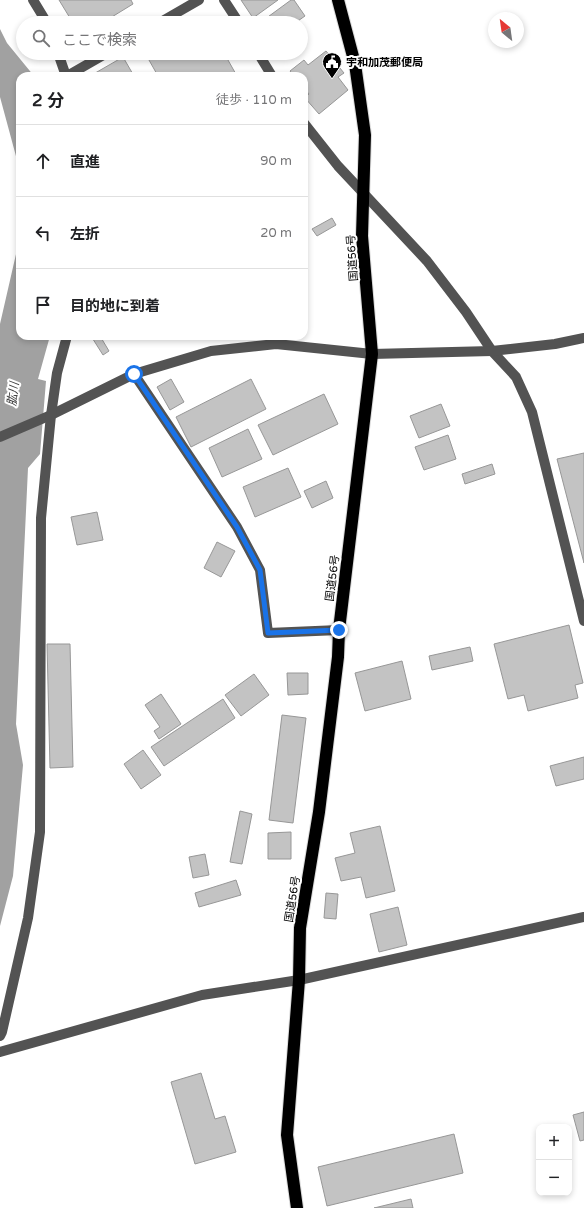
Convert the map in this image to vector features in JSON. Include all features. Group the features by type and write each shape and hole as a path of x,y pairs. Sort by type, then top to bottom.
{"highway":[{"name":"国道56号","path":"296,1208 288,1135 299,980 300,928 319,812 372,354 362,236 365,135 355,64 338,0"}],"street":[{"path":"32,0 42,16"},
{"path":"171,16 199,0"},
{"path":"224,0 234,16"},
{"path":"61,60 65,72"},
{"path":"74,72 95,60"},
{"path":"262,60 270,72"},
{"path":"308,128 338,166 427,261 466,312 492,351 516,377 532,412 583,615"},
{"path":"0,437 134,374 211,351 276,344 372,354 492,351 555,344 584,338"},
{"path":"0,1036 4,1025 28,918 40,832 41,518 49,415 57,373 66,340"},
{"path":"134,374 237,527 260,570 268,633 339,630"},
{"path":"0,1052 202,995 299,980 584,916"}],"water":[{"path":"0,29 7,43 16,54 16,60 21,60 31,72 16,72 16,156 0,97"},
{"name":"肱川","path":"16,254 16,340 49,340 38,379 46,381 40,454 28,468 16,724 23,765 13,876 0,926 0,324"}],"building":[{"path":"59,0 131,0 133,4 113,16 69,16"},
{"path":"241,0 278,0 256,16 252,16"},
{"path":"291,0 294,0 305,16 269,16"},
{"path":"326,51 344,73 338,77 348,90 319,114 308,101 308,72 290,71 304,60 308,65"},
{"path":"118,60 125,60 132,72 97,72"},
{"path":"149,60 228,60 235,72 156,72"},
{"path":"332,218 336,225 317,236 312,229"},
{"path":"94,340 102,340 109,351 103,355"},
{"path":"171,379 184,402 170,410 157,387"},
{"path":"251,379 266,409 191,447 176,417"},
{"path":"324,394 338,424 273,455 258,425"},
{"path":"441,404 450,426 419,438 410,416"},
{"path":"248,429 262,459 222,477 209,448"},
{"path":"448,435 456,459 424,470 415,447"},
{"path":"584,453 584,563 557,459"},
{"path":"492,464 495,474 465,484 462,474"},
{"path":"288,468 301,497 255,517 243,487"},
{"path":"326,481 333,498 312,508 304,491"},
{"path":"97,512 103,540 77,545 71,517"},
{"path":"217,542 235,551 221,577 204,568"},
{"path":"569,625 583,683 575,685 578,698 528,711 524,695 508,699 494,644"},
{"path":"47,644 70,644 73,767 50,768"},
{"path":"470,647 473,661 432,670 429,656"},
{"path":"402,661 411,699 365,711 355,673"},
{"path":"287,673 308,673 308,694 288,695"},
{"path":"254,674 269,695 241,716 225,695"},
{"path":"161,694 181,724 159,739 154,731 160,727 145,705"},
{"path":"223,699 235,718 164,766 151,747"},
{"path":"282,715 306,718 293,823 269,820"},
{"path":"143,750 161,775 141,789 124,764"},
{"path":"584,757 584,779 556,786 550,766"},
{"path":"240,811 252,814 242,864 230,862"},
{"path":"380,826 395,891 366,898 361,877 341,881 335,858 355,853 350,833"},
{"path":"291,832 291,859 268,859 268,833"},
{"path":"205,854 209,875 193,878 189,857"},
{"path":"236,880 241,895 199,907 195,893"},
{"path":"326,893 338,894 336,919 324,918"},
{"path":"398,907 407,945 379,952 370,914"},
{"path":"201,1073 215,1119 225,1116 236,1152 195,1164 171,1082"},
{"path":"584,1112 584,1140 580,1141 573,1115"},
{"path":"454,1134 463,1173 327,1206 318,1167"},
{"path":"411,1199 413,1208 374,1208"}],"place":[{"name":"宇和加茂郵便局","path":"332,79"}],"route":[{"path":"134,374 237,527 260,570 268,633 339,630"}]}
